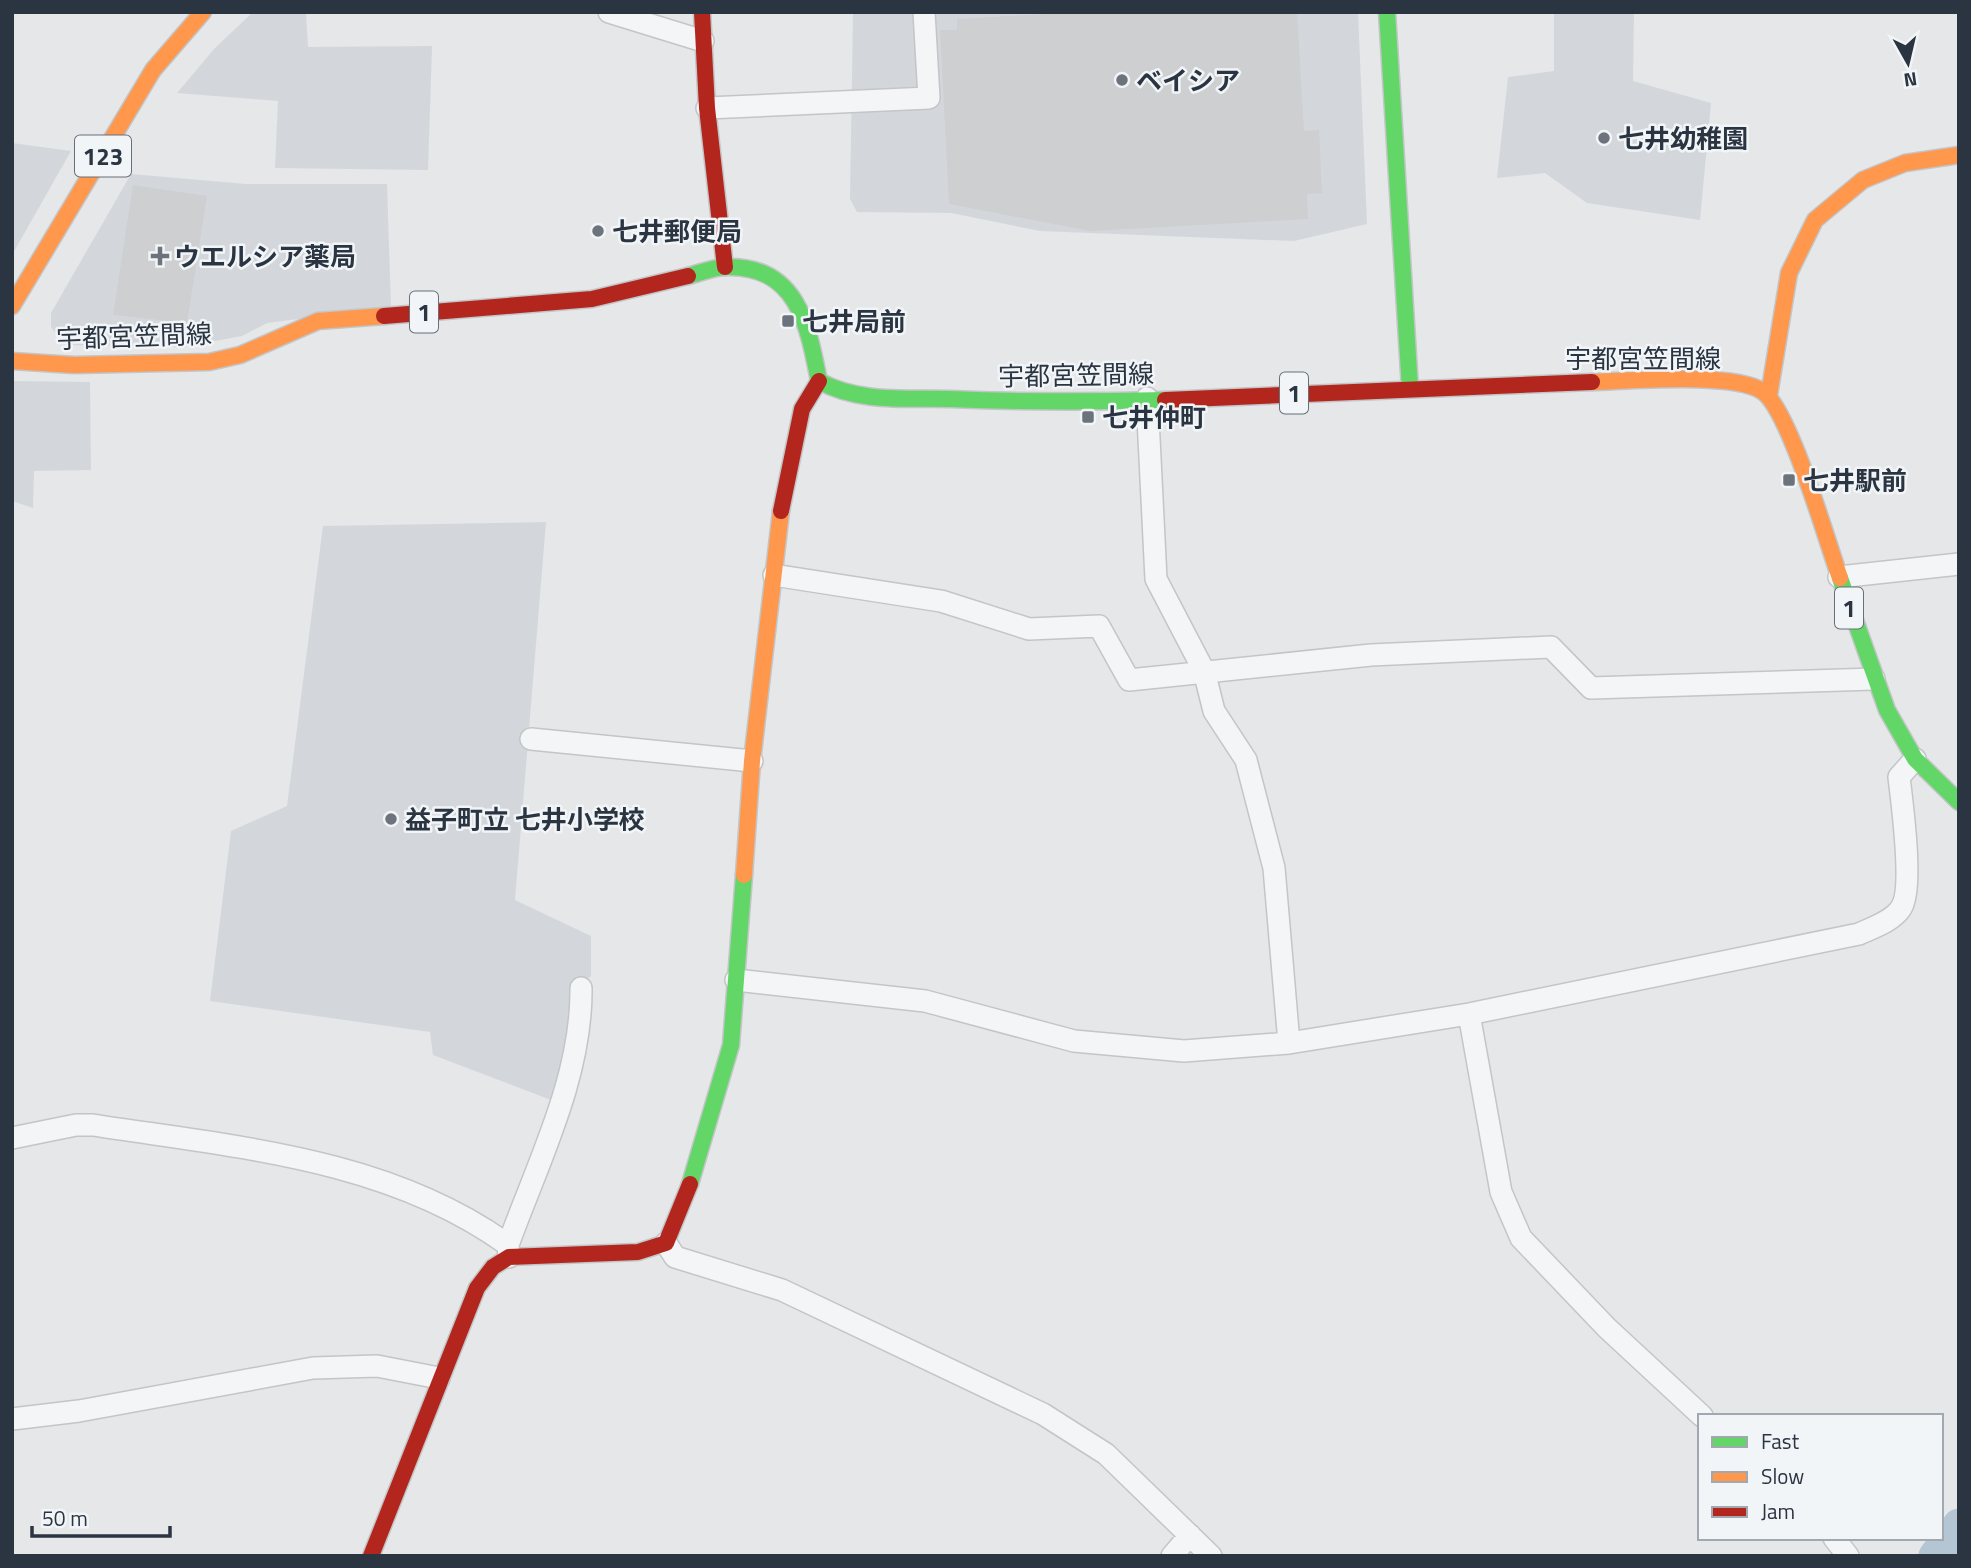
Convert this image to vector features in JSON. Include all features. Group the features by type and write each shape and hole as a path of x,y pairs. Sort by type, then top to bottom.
{"main road":[{"name":"123","path":"12,306 153,70 203,12"},
{"path":"702,12 707,108 724,267"},
{"path":"1387,12 1410,389"},
{"path":"1769,395 1789,273 1815,220 1863,180 1905,163 1959,155"},
{"name":"宇都宮笠間線","path":"12,361 74,365 209,362 240,355 318,321 592,299 724,267 748,270 769,277 786,289 799,305 808,326 819,381 840,390 878,396 999,402 1650,380 1746,384 1769,395"},
{"path":"371,1556 439,1378 477,1288 493,1267 508,1251 638,1252 666,1243 685,1201 731,1045 752,761 774,575 792,446 802,409 819,381"},
{"name":"1","path":"1769,395 1785,424 1874,679 1898,733 1915,759 1959,802"}],"street":[{"path":"609,12 703,41"},
{"path":"707,108 929,98 924,12"},
{"path":"1147,398 1156,579 1204,671 1214,711 1246,760 1274,867 1289,1043"},
{"path":"1839,577 1959,564"},
{"path":"774,575 941,601 1029,629 1099,626 1129,680 1371,655 1551,647 1591,688 1874,679"},
{"path":"531,739 752,761"},
{"path":"736,979 925,1001 1074,1041 1184,1051 1289,1043 1469,1014 1859,934 1885,922 1902,908 1908,882 1899,777 1915,759"},
{"path":"12,1138 76,1125 93,1125 300,1157 386,1183 457,1214 508,1251 574,1064 581,1024 580,988"},
{"path":"1469,1014 1501,1192 1521,1238 1607,1328 1700,1414"},
{"path":"666,1243 675,1257 782,1290 1043,1414 1106,1454 1211,1556"},
{"path":"12,1419 79,1411 313,1368 377,1366 439,1378"},
{"path":"1172,1556 1190,1535"},
{"path":"1836,1540 1848,1556"}],"shaded area":[{"path":"253,12 306,12 308,47 432,46 428,170 275,168 278,101 177,93 215,48"},
{"name":"ベイシア","path":"853,12 1358,12 1367,224 1294,241 1040,231 951,213 857,212 850,199"},
{"name":"七井幼稚園","path":"1554,12 1634,12 1633,81 1711,103 1700,220 1587,203 1545,173 1497,178 1508,77 1554,71"},
{"path":"12,143 71,151 12,255"},
{"path":"131,174 246,184 387,184 391,307 267,323 242,336 183,347 71,345 60,339 51,327 51,313"},
{"path":"12,381 90,382 91,470 34,471 33,508 12,501"},
{"name":"益子町立 七井小学校","path":"546,522 515,900 591,936 591,976 571,995 573,1026 551,1100 433,1055 430,1032 210,1001 231,831 287,806 323,526"}],"building":[{"name":"ベイシア","path":"1080,12 1297,12 1304,131 1319,130 1322,193 1307,194 1308,219 1090,231 949,204 940,30 957,30 957,19"},
{"name":"ウエルシア薬局","path":"133,185 207,196 187,323 113,315"}],"waterway":[{"path":"1935,1556 1959,1525"}],"traffic: fast":[{"path":"1387,12 1410,389"},
{"path":"688,276 726,267 750,269 769,276 784,288 804,320 819,381 850,393 900,399 1165,400"},
{"path":"1840,578 1887,710 1915,759 1959,802"},
{"path":"690,1184 731,1045 744,875"}],"traffic: slow":[{"path":"12,306 153,70 203,12"},
{"path":"1769,395 1789,273 1815,220 1863,180 1905,163 1959,155"},
{"path":"12,361 74,365 209,362 240,355 318,321 384,316"},
{"path":"1592,382 1655,379 1729,381 1762,391 1773,402 1795,448 1840,578"},
{"path":"744,875 752,761 781,511"}],"traffic: jam":[{"path":"702,12 707,108 725,267"},
{"path":"384,316 592,299 688,276"},
{"path":"781,511 802,409 819,381"},
{"path":"1165,400 1592,382"},
{"path":"371,1556 477,1288 493,1267 509,1257 638,1252 666,1243 690,1184"}],"place":[{"name":"ベイシア","path":"1122,80"},
{"name":"七井幼稚園","path":"1604,138"},
{"name":"七井郵便局","path":"598,231"},
{"name":"ウエルシア薬局","path":"160,256"},
{"name":"七井局前","path":"788,321"},
{"name":"七井仲町","path":"1088,417"},
{"name":"七井駅前","path":"1789,480"},
{"name":"益子町立 七井小学校","path":"391,819"}]}
